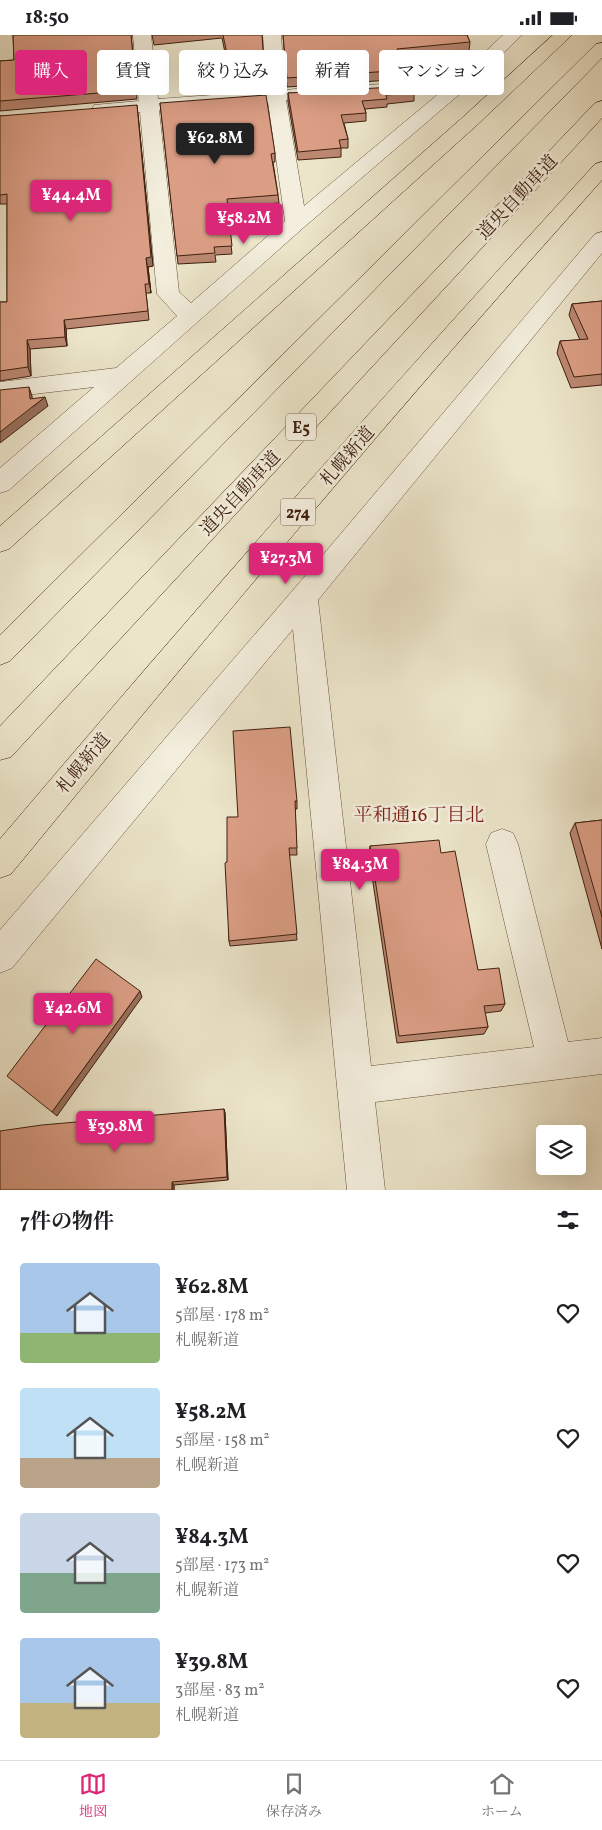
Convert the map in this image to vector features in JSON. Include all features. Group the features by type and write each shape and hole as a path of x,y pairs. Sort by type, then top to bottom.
{"highway":[{"path":"0,542 470,121 563,35"},
{"path":"0,653 602,48"},
{"name":"道央自動車道","path":"0,747 602,107"},
{"name":"札幌新道","path":"0,863 178,650 500,280 602,168"},
{"path":"0,639 137,515"}],"street":[{"path":"142,35 168,293 190,316"},
{"path":"272,35 273,50"},
{"path":"497,50 513,35"},
{"path":"287,94 379,88"},
{"path":"79,111 276,95 296,223"},
{"path":"0,483 296,223 448,95"},
{"path":"0,956 304,597 602,239"},
{"path":"0,390 124,375"},
{"path":"304,597 357,1087 366,1190"},
{"path":"502,845 555,1061"},
{"path":"357,1087 602,1056"}],"building":[{"path":"13,35 131,35 132,50 97,50 97,93 87,94 87,50 15,50 15,95 74,95 0,101 0,61 14,60"},
{"path":"223,35 262,35 263,50 226,50"},
{"path":"283,35 467,35 470,42 397,50 379,50 379,72 369,72 369,50 297,50 297,77 287,78 287,50 284,50"},
{"path":"369,88 379,88 379,95 386,95 387,99 362,101 366,113 341,115 348,139 339,140 341,148 298,152 288,93 297,92 297,95 369,95"},
{"path":"266,95 275,153 271,154 278,195 227,199 232,246 214,247 215,253 177,256 160,103"},
{"path":"137,105 151,257 146,258 149,284 145,284 148,311 64,320 65,337 27,340 28,367 0,371 0,302 7,302 7,194 0,195 0,116"},
{"path":"602,301 602,374 574,377 560,341 588,339 572,304"},
{"path":"29,387 30,399 45,397 0,432 0,390"},
{"path":"290,727 297,801 295,801 297,848 289,848 297,934 229,941 225,863 227,862 227,817 238,817 233,731"},
{"path":"602,820 602,917 575,823"},
{"path":"439,840 441,853 455,851 478,970 499,968 505,1004 484,1006 488,1027 399,1036 370,846"},
{"path":"96,959 140,991 52,1112 7,1076"},
{"path":"224,1109 227,1177 172,1182 172,1190 0,1190 0,1131 42,1125"}],"district":[{"name":"平和通16丁目北","path":"419,814"}]}
